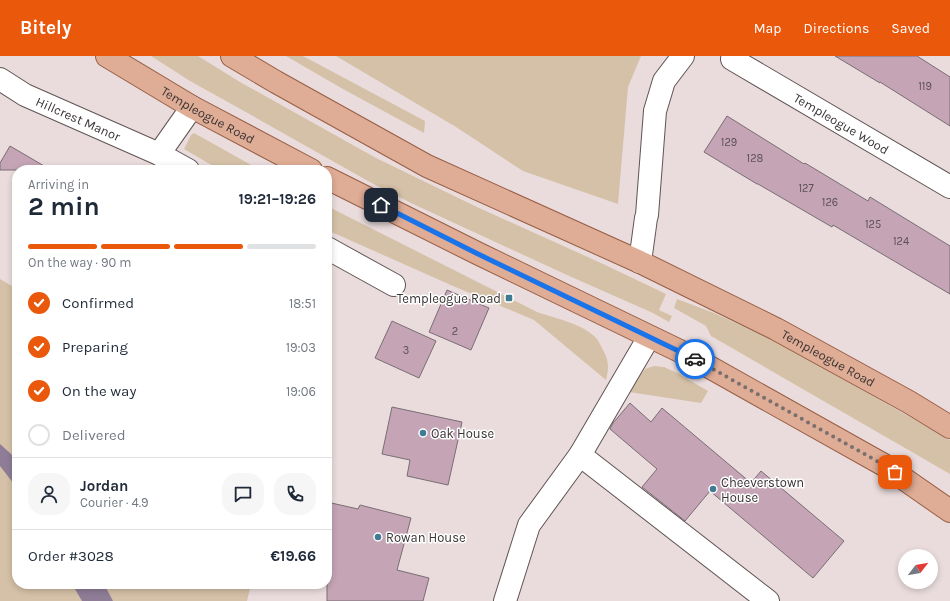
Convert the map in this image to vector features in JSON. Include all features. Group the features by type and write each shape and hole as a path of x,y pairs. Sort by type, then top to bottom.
{"main road":[{"name":"Templeogue Road","path":"107,56 192,106 302,165"},
{"name":"Templeogue Road","path":"232,56 427,166 640,262 776,329 909,402 950,427"},
{"path":"332,180 469,249 688,355 884,465 950,510"}],"street":[{"path":"640,262 647,215 656,111 664,81 683,56"},
{"name":"Templeogue Wood","path":"732,59 950,187"},
{"name":"Hillcrest Manor","path":"0,79 25,96 159,154 179,165"},
{"path":"159,154 192,106"},
{"path":"332,251 394,285"},
{"path":"505,601 529,525 580,455 649,337"},
{"path":"580,455 768,601"}],"shaded area":[{"path":"151,56 198,56 240,82 376,158 479,208 666,294 659,310 672,316 669,322 653,313 411,203 368,181 190,81"},
{"path":"286,56 303,56 425,121 424,133 343,89"},
{"path":"336,56 641,56 628,87 618,204 523,171 456,127"},
{"path":"194,133 251,165 211,165 184,149 191,135"},
{"path":"332,209 537,312 569,322 585,329 597,339 605,354 608,365 606,380 534,320 332,232"},
{"path":"0,279 12,286 12,589 250,589 247,601 0,601"},
{"path":"677,299 714,313 787,347 950,440 950,474 711,336 706,326 674,308"},
{"path":"654,366 664,367 677,373 708,391 701,403 629,392 645,369"},
{"path":"0,444 12,455 12,482 0,466"},
{"path":"75,589 107,589 113,601 82,601"}],"building":[{"path":"835,56 917,56 950,77 950,126 880,82"},
{"path":"727,116 804,164 805,163 868,201 870,197 950,246 950,294 833,225 832,227 704,152"},
{"path":"10,146 42,165 12,165 12,170 0,170 0,163"},
{"path":"447,290 489,308 471,350 429,332"},
{"path":"392,321 436,341 419,378 375,358"},
{"name":"Cheeverstown House","path":"630,403 651,422 662,408 751,483 761,471 844,541 813,578 710,491 685,521 642,487 657,469 610,429 613,423"},
{"name":"Oak House","path":"392,407 462,422 448,485 407,476 410,460 382,454"},
{"name":"Rowan House","path":"332,503 358,509 360,505 411,518 397,570 429,578 423,601 327,601 327,589 332,589"}],"way so far":[{"path":"695,359 895,472"}],"place":[{"name":"Templeogue Road","path":"509,298"},
{"name":"Oak House","path":"423,433"},
{"name":"Cheeverstown House","path":"713,489"},
{"name":"Rowan House","path":"378,537"}],"route":[{"path":"381,205 476,253 695,359"}]}
